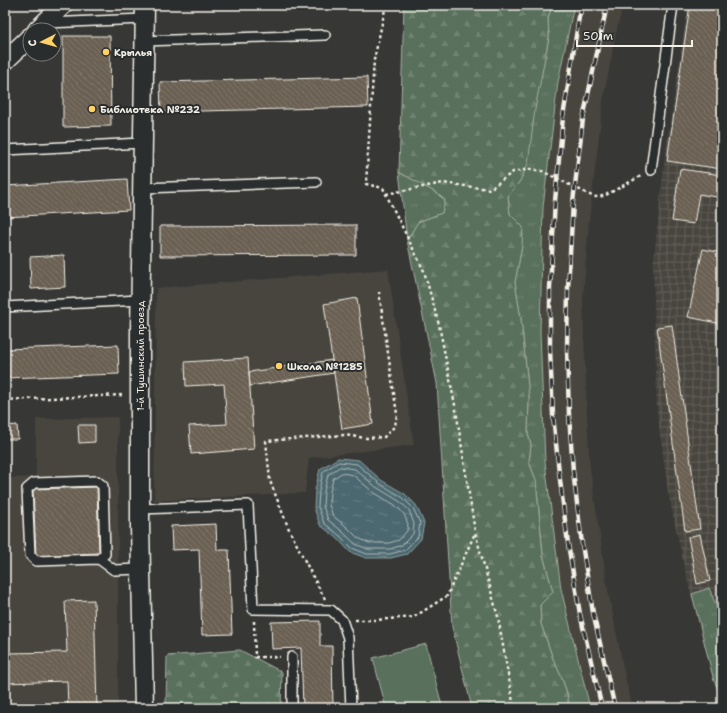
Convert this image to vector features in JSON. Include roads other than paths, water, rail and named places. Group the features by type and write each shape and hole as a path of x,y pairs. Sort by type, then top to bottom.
{"street":[{"path":"44,22 63,5"},
{"name":"1-й Тушинский проезд","path":"144,708 140,509 140,300 145,12"},
{"path":"5,61 22,45"}],"lane":[{"path":"651,170 673,5"},
{"path":"62,23 145,12"},
{"path":"144,41 325,35"},
{"path":"5,150 142,143"},
{"path":"142,188 316,182"},
{"path":"5,307 140,300"},
{"path":"99,559 105,554 103,486 97,480 34,483 28,489 30,555 36,562 99,559 114,570 141,569"},
{"path":"140,509 248,505 253,609 331,610 342,620 348,638 351,708"},
{"path":"292,657 292,708"}],"water":[{"path":"338,458 359,460 381,480 405,494 416,505 424,523 421,539 407,554 391,558 366,558 350,552 337,538 320,525 314,508 315,490 320,469"}],"railway":[{"path":"583,5 579,17 563,117 555,201 550,288 550,349 553,415 568,544 580,614 602,708"},
{"path":"607,5 583,119 573,202 568,288 567,349 569,415 573,471 582,544 593,613 615,708"}],"place":[{"name":"Крылья","path":"106,52"},
{"name":"Библиотека №232","path":"92,109"},
{"name":"Школа №1285","path":"279,366"}]}
